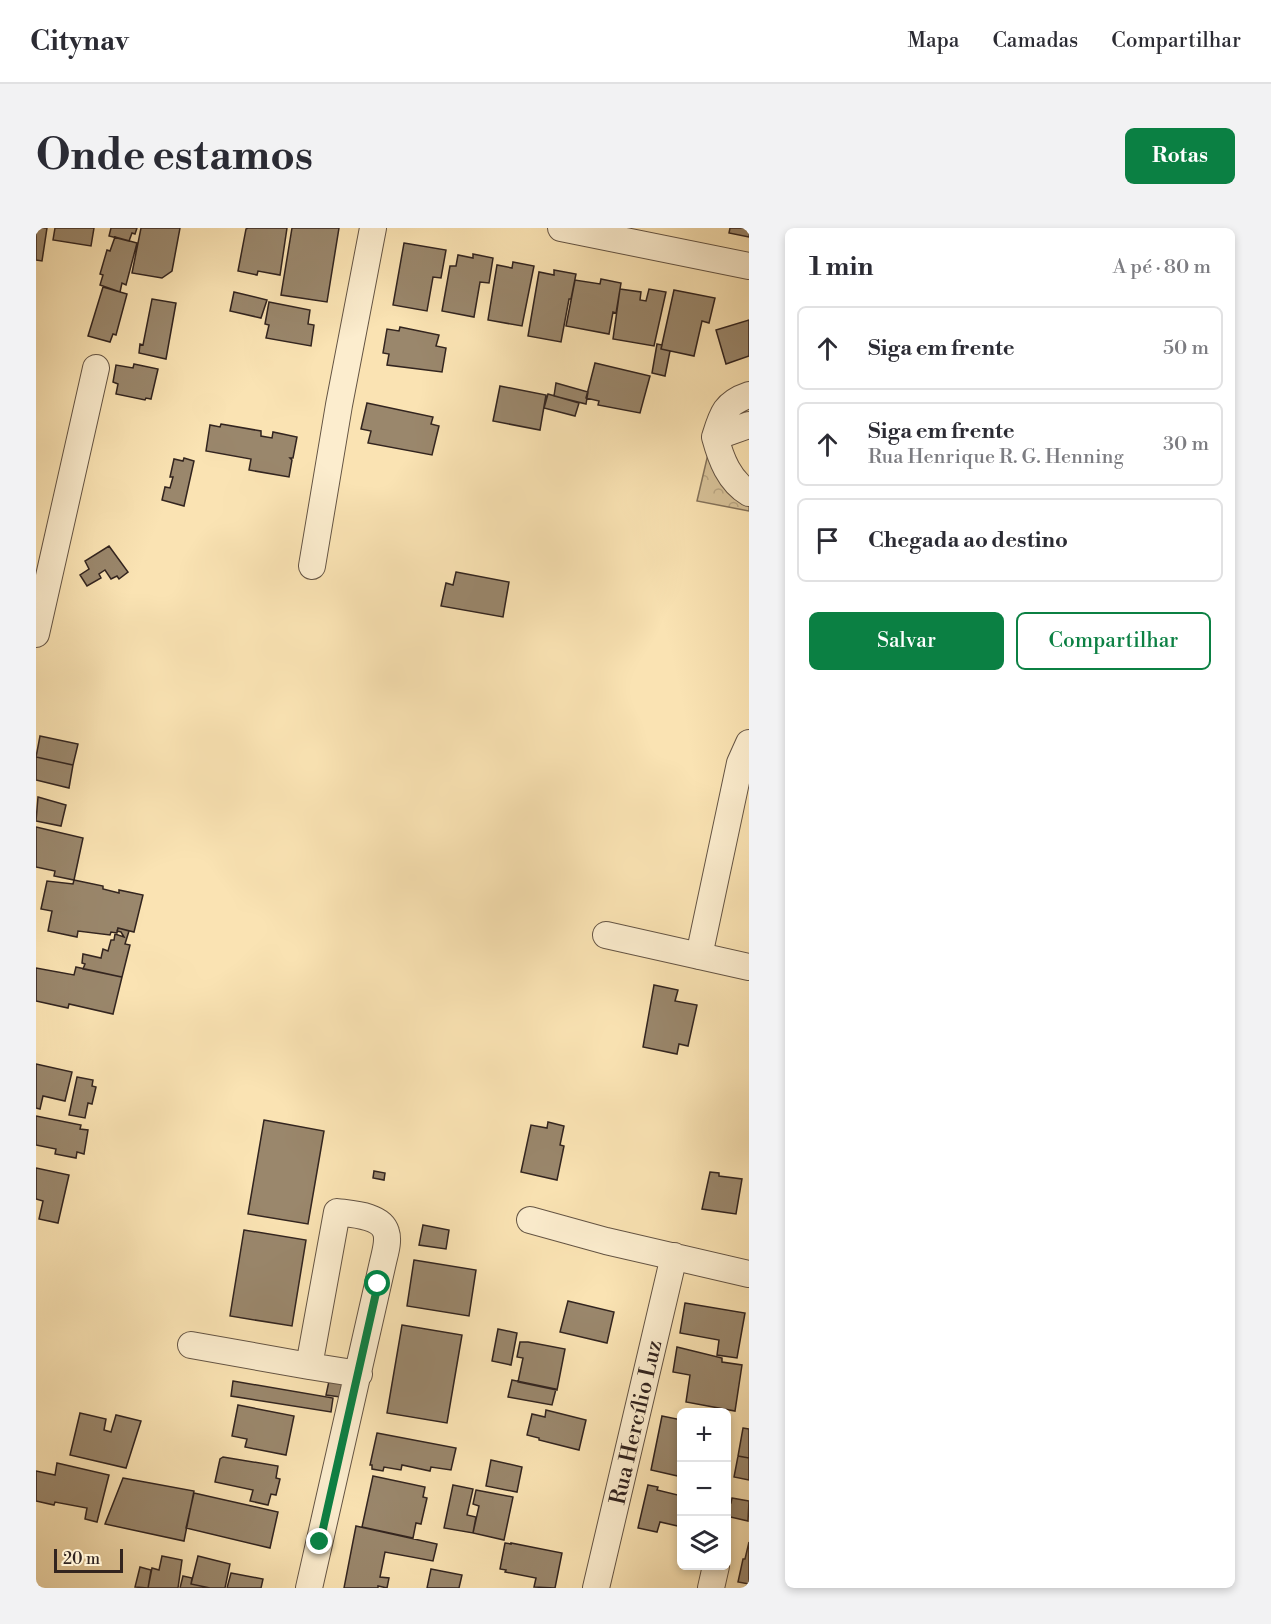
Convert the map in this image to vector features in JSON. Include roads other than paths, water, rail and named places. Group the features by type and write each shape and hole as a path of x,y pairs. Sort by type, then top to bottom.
{"street":[{"path":"312,566 339,405 373,228"},
{"path":"561,228 749,266"},
{"path":"36,634 96,368"},
{"path":"749,395 729,404 721,416 715,437 724,464 733,479 749,494"},
{"path":"715,437 749,426"},
{"path":"699,956 740,763 749,743"},
{"path":"606,935 749,967"},
{"path":"309,1366 337,1212 373,1219 384,1228 386,1233 385,1254 309,1588"},
{"path":"530,1220 606,1241 749,1274"},
{"name":"Rua Hercílio Luz","path":"596,1588 674,1256"},
{"path":"191,1346 359,1374"},
{"path":"711,1588 715,1570"}]}
